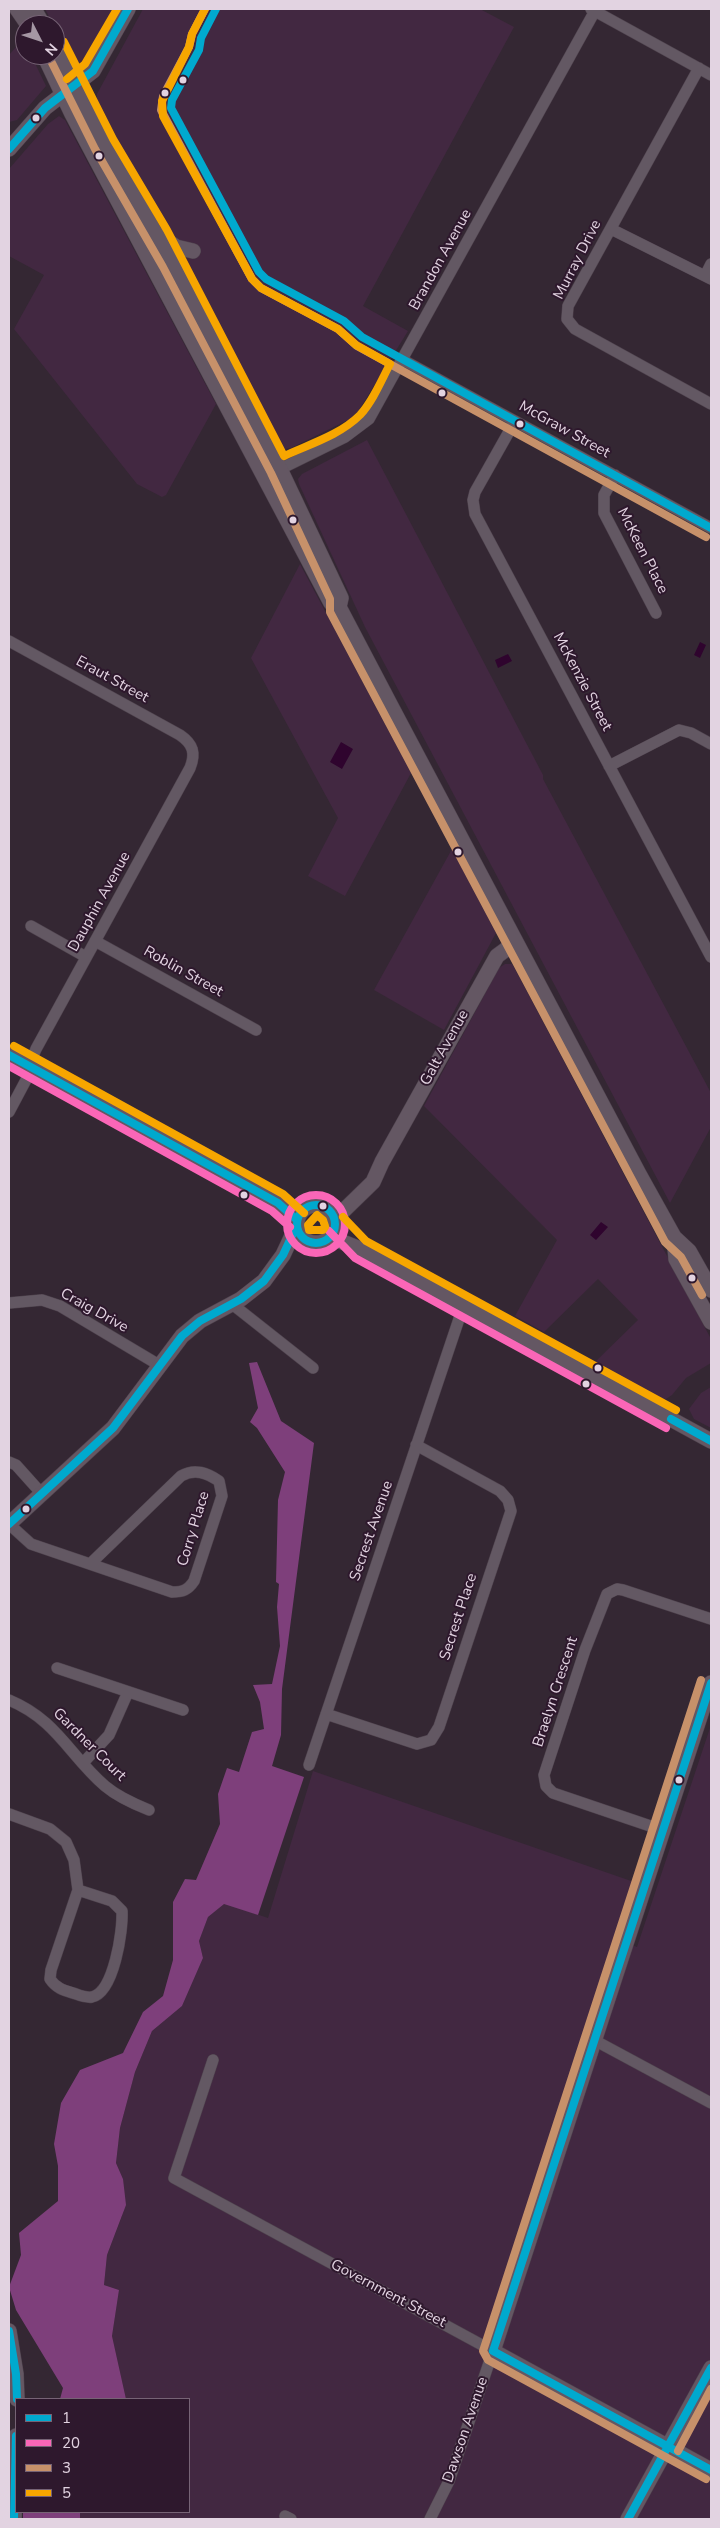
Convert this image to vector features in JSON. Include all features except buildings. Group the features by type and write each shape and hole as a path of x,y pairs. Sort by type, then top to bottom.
{"street":[{"path":"11,142 45,108 92,71 128,9"},
{"path":"594,10 711,75"},
{"name":"Brandon Avenue","path":"264,477 345,437 364,425 377,408 594,10"},
{"path":"51,65 104,144 158,235 280,469 341,598 340,607 674,1237 689,1251 711,1290"},
{"path":"61,65 100,167 331,603 340,607"},
{"name":"Murray Drive","path":"699,68 568,306 567,319 575,329 711,404"},
{"path":"100,167 139,221 159,258 164,263 172,262"},
{"path":"611,229 708,277 711,264"},
{"path":"158,235 176,247 193,251"},
{"path":"172,262 170,273 174,287 202,342 205,365"},
{"name":"McGraw Street","path":"403,360 711,528"},
{"name":"McKenzie Street","path":"515,420 476,492 473,507 710,953"},
{"name":"McKeen Place","path":"615,475 604,496 604,513 656,613"},
{"name":"Eraut Street","path":"9,641 180,735 190,743 194,752"},
{"path":"609,766 678,730 691,732 711,744"},
{"name":"Dauphin Avenue","path":"9,1112 26,1080 29,1066 86,957 190,768 194,752"},
{"path":"30,926 86,957"},
{"name":"Roblin Street","path":"95,941 256,1030"},
{"name":"Galt Avenue","path":"332,1222 373,1182 382,1162 494,960 502,950 516,942"},
{"path":"494,960 510,955 524,957"},
{"path":"9,1054 278,1203 300,1218"},
{"path":"9,1524 113,1428 159,1365 189,1329 255,1290 278,1264 300,1218 316,1205 360,1249 711,1440"},
{"path":"300,1218 300,1234 312,1243"},
{"path":"278,1264 312,1243 322,1243 332,1222"},
{"path":"674,1237 676,1259 711,1322"},
{"name":"Craig Drive","path":"9,1303 42,1300 60,1306 159,1365"},
{"path":"232,1304 313,1368"},
{"name":"Secrest Avenue","path":"309,1765 459,1319 466,1307"},
{"name":"Secrest Place","path":"326,1714 417,1744 431,1740 439,1727 511,1512 508,1500 500,1491 416,1446"},
{"path":"9,1462 16,1465 42,1494"},
{"name":"Corry Place","path":"9,1524 31,1544 172,1592 180,1592 188,1589 194,1580 222,1496 219,1481 198,1471 190,1471 181,1476 90,1564"},
{"name":"Braelyn Crescent","path":"662,1830 553,1792 546,1786 544,1775 607,1594 617,1589 623,1590 711,1619"},
{"path":"57,1668 183,1710"},
{"name":"Dawson Avenue","path":"430,2519 449,2482 711,1683"},
{"path":"83,1763 109,1735 128,1692"},
{"name":"Gardner Court","path":"9,1700 37,1714 52,1727 106,1787 131,1803 149,1810"},
{"path":"9,1814 50,1829 66,1842 74,1860 78,1890 51,1970 50,1979 59,1989 84,1997 91,1997 103,1990 117,1956 122,1911 112,1901 78,1890"},
{"path":"594,2040 711,2103"},
{"name":"Government Street","path":"213,2060 174,2178 711,2470"},
{"path":"9,2331 16,2374 17,2398"},
{"path":"628,2519 711,2368"},
{"path":"14,2519 15,2478"}],"shaded area":[{"path":"45,9 113,9 84,61 78,64 72,60 65,47 65,15 48,15"},
{"path":"143,9 480,9 514,27 363,306 408,331 359,410 350,419 291,448 285,449 279,445 97,104 97,94"},
{"path":"15,48 15,65 36,65 46,86 17,120 9,122 9,55"},
{"path":"59,116 65,120 216,404 166,495 162,497 137,484 14,329 44,275 9,256 9,169 48,124"},
{"path":"367,440 543,775 543,779 711,1093 711,1127 670,1203 365,627 299,484 298,479 302,474"},
{"path":"300,564 411,773 345,896 308,876 338,818 251,658"},
{"path":"700,642 706,645 700,658 694,655"},
{"path":"508,654 512,661 498,668 495,660"},
{"path":"341,742 353,749 342,769 330,762"},
{"path":"452,849 496,933 444,1030 374,990"},
{"path":"505,964 512,964 515,969 711,1339 711,1363 686,1378 672,1395 666,1399 657,1398 594,1363 638,1320 598,1279 544,1332 515,1316 557,1240 424,1106 499,968"},
{"path":"601,1222 608,1227 596,1240 590,1235"},
{"path":"257,1362 281,1421 314,1443 282,1689 281,1735 272,1766 304,1777 258,1915 224,1904 208,1917 199,1941 203,1958 182,2006 152,2031 135,2072 120,2128 116,2163 123,2179 126,2205 107,2255 104,2285 119,2290 112,2336 126,2398 60,2398 63,2388 16,2310 9,2287 21,2255 19,2233 58,2201 58,2166 54,2144 61,2103 80,2070 123,2053 143,2012 163,1996 173,1960 173,1902 185,1879 196,1880 220,1824 218,1794 227,1768 239,1772 252,1732 264,1729 260,1702 253,1685 272,1684 280,1646 277,1607 279,1584 276,1582 278,1500 285,1472 257,1428 250,1422 258,1408 249,1363"},
{"path":"711,1387 711,1428 694,1419 689,1409 701,1393"},
{"path":"711,1725 711,2519 80,2519 80,2513 190,2513 190,2398 126,2398 112,2336 119,2290 104,2285 107,2255 122,2216 123,2179 116,2163 120,2128 135,2072 152,2031 182,2006 203,1958 199,1941 208,1917 223,1904 227,1904 268,1918 313,1771 637,1883 618,1940 637,1947"},
{"path":"23,2513 80,2513 80,2519 23,2519"}],"transit line":[{"name":"5","path":"67,79 85,64 117,9"},
{"name":"1","path":"9,149 45,108 93,71 128,9"},
{"name":"3","path":"205,9 192,34 189,47 163,96 161,110 252,279 261,288 338,329 357,346 706,537"},
{"name":"5","path":"65,44 113,139 167,230 284,456 324,438 352,422 369,404 390,364 356,345 338,329 261,288 252,279 163,116 162,101 189,47 192,34 205,9"},
{"name":"1","path":"216,9 201,38 199,50 172,100 171,108 259,272 266,279 344,321 362,337 711,528"},
{"name":"3","path":"53,65 95,149 163,267 271,473 330,599 330,612 665,1242 681,1257 702,1295"},
{"name":"5","path":"14,1046 283,1194 304,1213"},
{"name":"1","path":"9,1055 278,1203 297,1220"},
{"name":"20","path":"9,1066 272,1211 290,1227"},
{"name":"20","path":"310,1195 322,1195 337,1203 345,1218 345,1224 345,1230 337,1245 322,1253 310,1253 295,1245 287,1230 287,1218 295,1203 310,1195"},
{"name":"1","path":"316,1205 330,1210 335,1224 330,1238 316,1243 302,1238 297,1224 302,1210 316,1205"},
{"name":"5","path":"325,1226 323,1220 317,1215 308,1225 309,1230 323,1230 325,1227"},
{"name":"5","path":"343,1217 366,1241 676,1410"},
{"name":"1","path":"9,1524 113,1428 182,1336 200,1321 241,1299 264,1281 283,1255 297,1225"},
{"name":"20","path":"329,1231 355,1258 666,1428"},
{"name":"1","path":"671,1419 711,1441"},
{"name":"3","path":"701,1680 483,2351 488,2360 706,2479"},
{"name":"1","path":"493,2351 711,1683"},
{"name":"1","path":"9,2331 16,2374 17,2398"},
{"name":"1","path":"493,2351 711,2470"},
{"name":"1","path":"628,2519 711,2368"},
{"name":"3","path":"678,2451 711,2389"},
{"name":"1","path":"14,2519 15,2478"}]}
